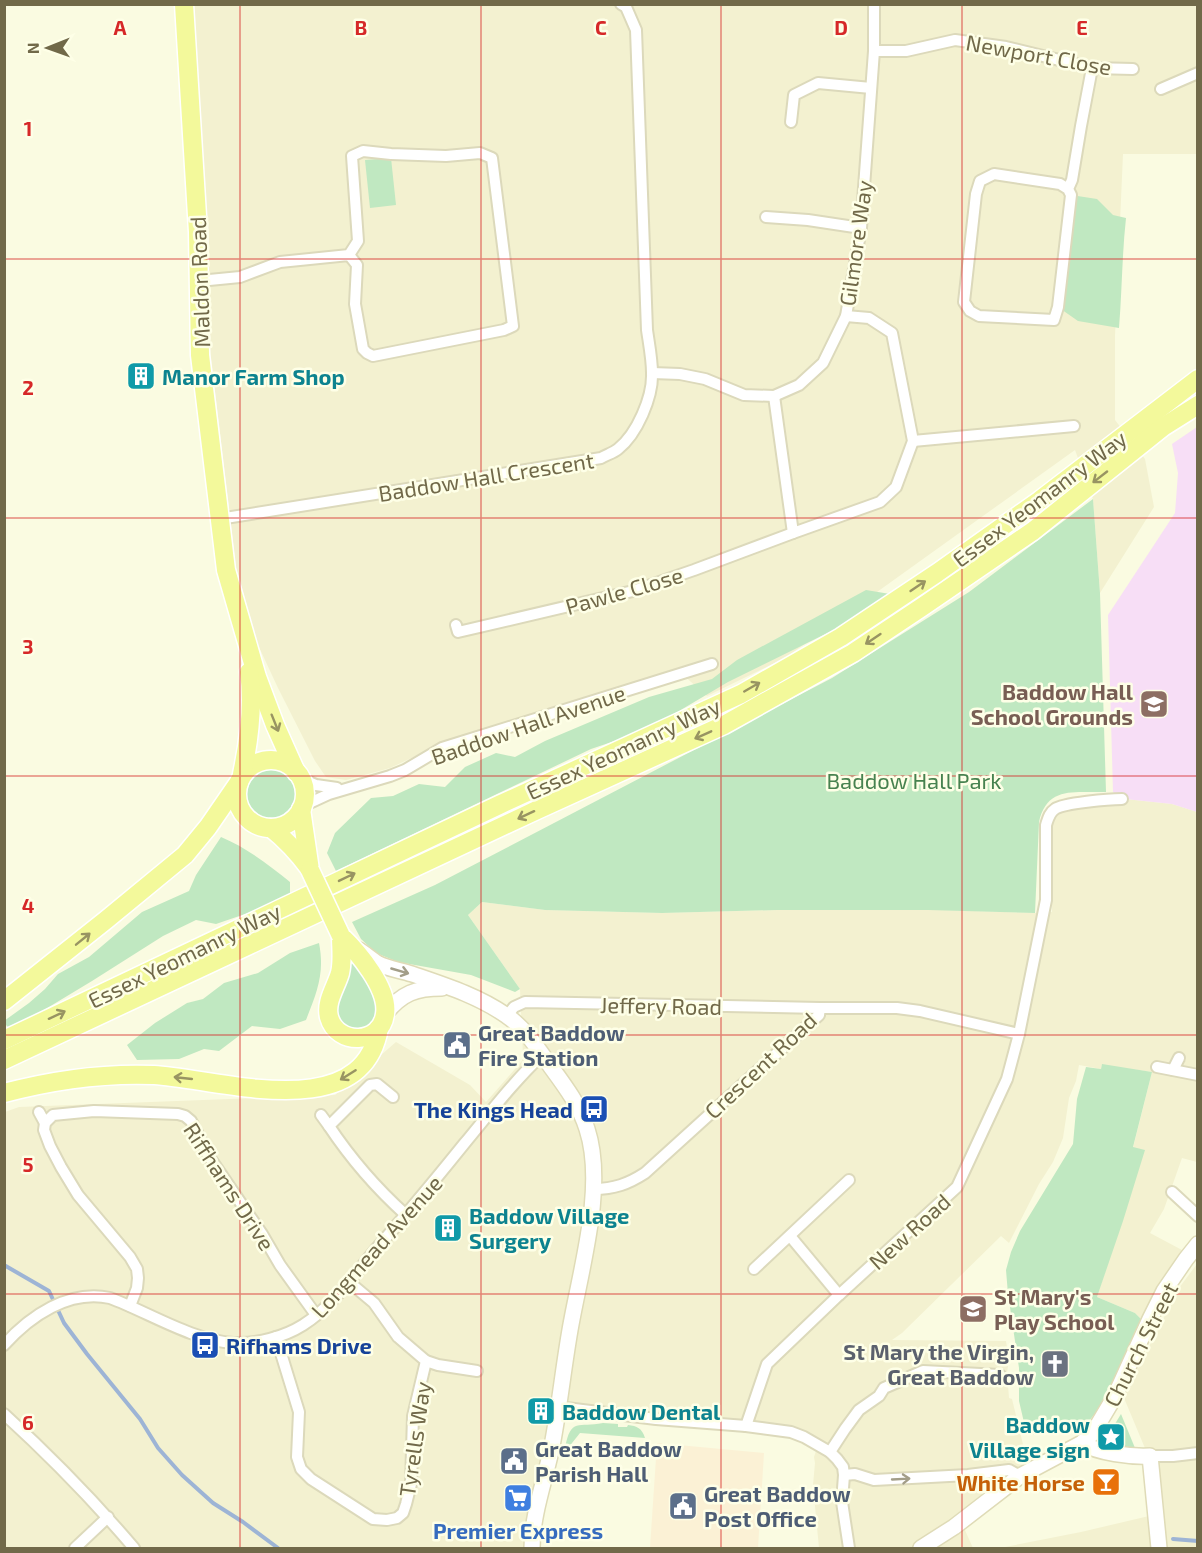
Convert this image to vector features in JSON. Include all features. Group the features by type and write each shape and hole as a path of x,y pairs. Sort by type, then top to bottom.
{"main road":[{"name":"Maldon Road","path":"184,4 198,232 200,355 226,570 257,677 275,725 299,775"},
{"name":"Essex Yeomanry Way","path":"4,1040 499,805 741,694 841,637 937,573 1040,500 1197,379"},
{"name":"Essex Yeomanry Way","path":"4,1060 724,725 853,653 922,607 1033,531 1164,428 1197,405"},
{"name":"Maldon Road","path":"240,778 248,742 251,702 250,677 242,628"},
{"path":"4,1002 185,855 208,827 240,778 256,763 273,759 282,761 290,765 299,775 305,792 302,808 310,870"},
{"path":"4,1093 78,1078 133,1075 185,1078 260,1089 289,1091 315,1089 337,1082 364,1063 374,1047 382,1021 383,996 379,985 347,941 310,870 299,854 271,828 257,825 245,816 238,803 237,789 240,778"},
{"path":"271,828 289,823 302,808"},
{"path":"347,941 328,1009 329,1019 342,1035 352,1038 364,1038 373,1034 382,1021"}],"street":[{"name":"Gilmore Way","path":"652,373 680,374 705,379 744,395 774,396 799,385 823,363 846,316 861,228 874,51 874,4"},
{"name":"Baddow Hall Crescent","path":"219,519 601,458 618,450 645,409 652,373 647,330 636,30 626,6"},
{"name":"Newport Close","path":"874,51 906,51 956,39 1006,47 1092,68 1133,69"},
{"path":"1068,189 1072,180 1092,68"},
{"path":"1161,89 1197,73"},
{"path":"791,122 794,95 818,83 871,88"},
{"path":"363,151 446,156 480,153 492,159 513,326 504,330 373,356 363,349 355,304 357,265 349,255 358,241 352,156 363,151"},
{"path":"994,174 1060,184 1068,189 1071,195 1058,307 1054,321 979,316 970,311 964,302 976,194 980,181 994,174"},
{"path":"773,221 808,220 861,228"},
{"path":"199,281 240,277 280,262 349,255"},
{"path":"774,396 794,533 880,502 896,487 913,441 892,333 869,318 846,316"},
{"path":"913,441 1074,426"},
{"name":"Pawle Close","path":"456,625 458,632 633,591 794,533"},
{"name":"Baddow Hall Avenue","path":"302,808 328,794 405,770 442,748 712,664"},
{"name":"Baddow Hall Avenue","path":"299,775 326,788 346,788"},
{"name":"New Road","path":"746,1426 767,1364 957,1187 1007,1080 1019,1034 1046,900 1048,816 1062,806 1122,799"},
{"path":"347,941 378,963 451,988 485,1002 507,1016 518,1025 570,1094 588,1130 594,1189 589,1230 551,1449 532,1534 532,1548"},
{"path":"382,1021 393,1004 403,996 426,988 451,988"},
{"name":"Jeffery Road","path":"507,1016 514,1007 525,1002 820,1008"},
{"name":"Crescent Road","path":"594,1189 620,1186 645,1173 819,1015 820,1008 897,1008 920,1011 1019,1034"},
{"name":"Longmead Avenue","path":"4,1345 16,1332 50,1308 71,1299 88,1296 99,1296 130,1306 209,1340 237,1343 263,1340 292,1331 305,1324 333,1300 349,1282 524,1073 542,1055"},
{"path":"1173,1070 1179,1058"},
{"path":"1157,1067 1197,1075"},
{"path":"329,1126 370,1085 377,1084 393,1097"},
{"name":"Riffhams Drive","path":"45,1124 53,1115 94,1111 185,1116 191,1121 210,1158 280,1265 316,1315"},
{"path":"39,1112 45,1124 44,1130 50,1146 78,1195 130,1257 137,1269 138,1278 130,1306"},
{"path":"321,1115 349,1155 390,1201 406,1215"},
{"path":"754,1269 849,1180"},
{"path":"1172,1192 1197,1216"},
{"path":"790,1236 839,1295"},
{"name":"Church Street","path":"1082,1443 1096,1427 1116,1396 1164,1291 1197,1245"},
{"name":"Tyrells Way","path":"349,1282 374,1303 398,1337 426,1361 477,1371"},
{"name":"Tyrells Way","path":"276,1337 299,1413 297,1457 301,1469 311,1479 373,1518 387,1520 397,1518 403,1513 411,1484 413,1416 426,1361"},
{"path":"830,1452 859,1410 879,1396 884,1388 923,1371 1000,1375"},
{"path":"558,1407 656,1419 746,1426 791,1432 804,1437 830,1452 843,1467 842,1502 849,1548"},
{"path":"4,1414 50,1457 108,1517 134,1548"},
{"path":"921,1548 954,1527 1020,1476 1082,1443 1090,1448 1134,1457 1197,1453"},
{"path":"1150,1456 1160,1548"},
{"path":"844,1475 855,1474 874,1480 968,1475 1009,1470 1020,1476"},
{"path":"75,1548 108,1517"}],"shaded area":[{"path":"191,5 1197,5 1197,154 1123,154 1115,336 1115,420 1145,459 1154,507 1100,593 1093,499 1075,450 785,658 707,696 682,674 448,741 390,768 346,780 326,777 315,761 258,645 236,568 208,332"},
{"name":"Baddow Hall School Grounds","path":"1197,427 1197,812 1172,804 1125,799 1113,792 1108,615 1175,513 1178,473 1172,444"},
{"path":"1125,799 1172,804 1197,812 1197,1162 1182,1158 1164,1209 1150,1233 1182,1250 1142,1320 1135,1313 1097,1297 1144,1150 1133,1148 1152,1072 1102,1065 1101,1069 1079,1065 1069,1098 1063,1138 1053,1162 1039,1184 1009,1243 1001,1236 902,1333 892,1340 1006,1341 1009,1360 1007,1372 1009,1398 1012,1399 1027,1461 964,1528 973,1548 819,1548 813,1485 814,1457 818,1445 798,1437 746,1428 572,1403 557,1406 525,1548 5,1548 5,1112 19,1107 335,1095 396,1042 470,1085 486,1102 522,1061 523,1056 520,989 468,915 482,902 545,910 662,913 777,910 1052,912 1053,822 1063,808 1098,807"},
{"path":"1197,1264 1197,1548 1000,1548 1149,1516 1147,1453 1124,1398 1179,1288"},
{"path":"657,1443 764,1453 758,1548 650,1548"}],"green space":[{"path":"391,158 396,205 370,208 365,160"},
{"path":"1071,195 1097,199 1113,215 1126,218 1119,328 1078,321 1058,307"},
{"name":"Baddow Hall Park","path":"1093,499 1100,593 1106,792 1064,794 1049,802 1043,810 1039,822 1035,913 777,910 662,913 545,910 482,902 468,915 520,989 515,992 471,975 398,962 376,953 361,939 352,922 435,885 832,678 969,592"},
{"path":"866,590 890,594 862,616 728,682 647,730 591,749 336,871 327,853 335,833 371,798 393,796 419,784 445,787 465,767 496,753 515,757 545,741 649,697 712,679 737,660"},
{"path":"271,767 281,769 290,775 296,784 298,794 296,804 290,813 281,819 271,821 261,819 252,813 246,804 244,794 246,784 252,775 261,769"},
{"path":"221,837 266,863 290,882 290,894 251,912 216,924 196,920 163,936 34,1016 8,1027 5,1024 4,1021 29,1003 58,974 89,957 142,912 189,891 196,875"},
{"path":"319,943 321,964 317,991 306,1020 280,1029 252,1026 219,1051 204,1049 179,1059 137,1060 127,1045 155,1023 187,1003 203,999 224,983 258,973 290,953"},
{"path":"351,956 373,989 377,1002 376,1016 373,1021 356,1030 347,1030 333,1012 350,965"},
{"path":"1102,1064 1152,1072 1133,1147 1145,1150 1097,1297 1135,1313 1142,1320 1108,1392 1089,1421 1072,1431 1067,1421 1052,1432 1029,1435 1019,1401 1019,1368 1006,1270 1020,1231 1073,1144 1077,1099 1086,1067 1101,1069"},
{"path":"1121,1414 1135,1448 1117,1445 1109,1440 1110,1432"},
{"path":"603,1423 618,1424 618,1427 628,1425 637,1427 645,1438 580,1433 568,1448 565,1448 567,1438 573,1428"}],"waterway":[{"path":"4,1265 49,1291 64,1323 140,1419 158,1448 182,1475 213,1503 278,1548"},
{"path":"1173,1539 1198,1541"}],"place":[{"name":"Manor Farm Shop","path":"141,376"},
{"name":"Baddow Hall School Grounds","path":"1154,704"},
{"name":"Great Baddow Fire Station","path":"457,1045"},
{"name":"The Kings Head","path":"594,1109"},
{"name":"Baddow Village Surgery","path":"448,1228"},
{"name":"St Mary's Play School","path":"973,1309"},
{"name":"Rifhams Drive","path":"205,1345"},
{"name":"St Mary the Virgin, Great Baddow","path":"1055,1364"},
{"name":"Baddow Dental","path":"541,1411"},
{"name":"Baddow Village sign","path":"1111,1437"},
{"name":"Great Baddow Parish Hall","path":"514,1461"},
{"name":"White Horse","path":"1106,1482"},
{"name":"Premier Express","path":"518,1498"},
{"name":"Great Baddow Post Office","path":"683,1506"}]}
